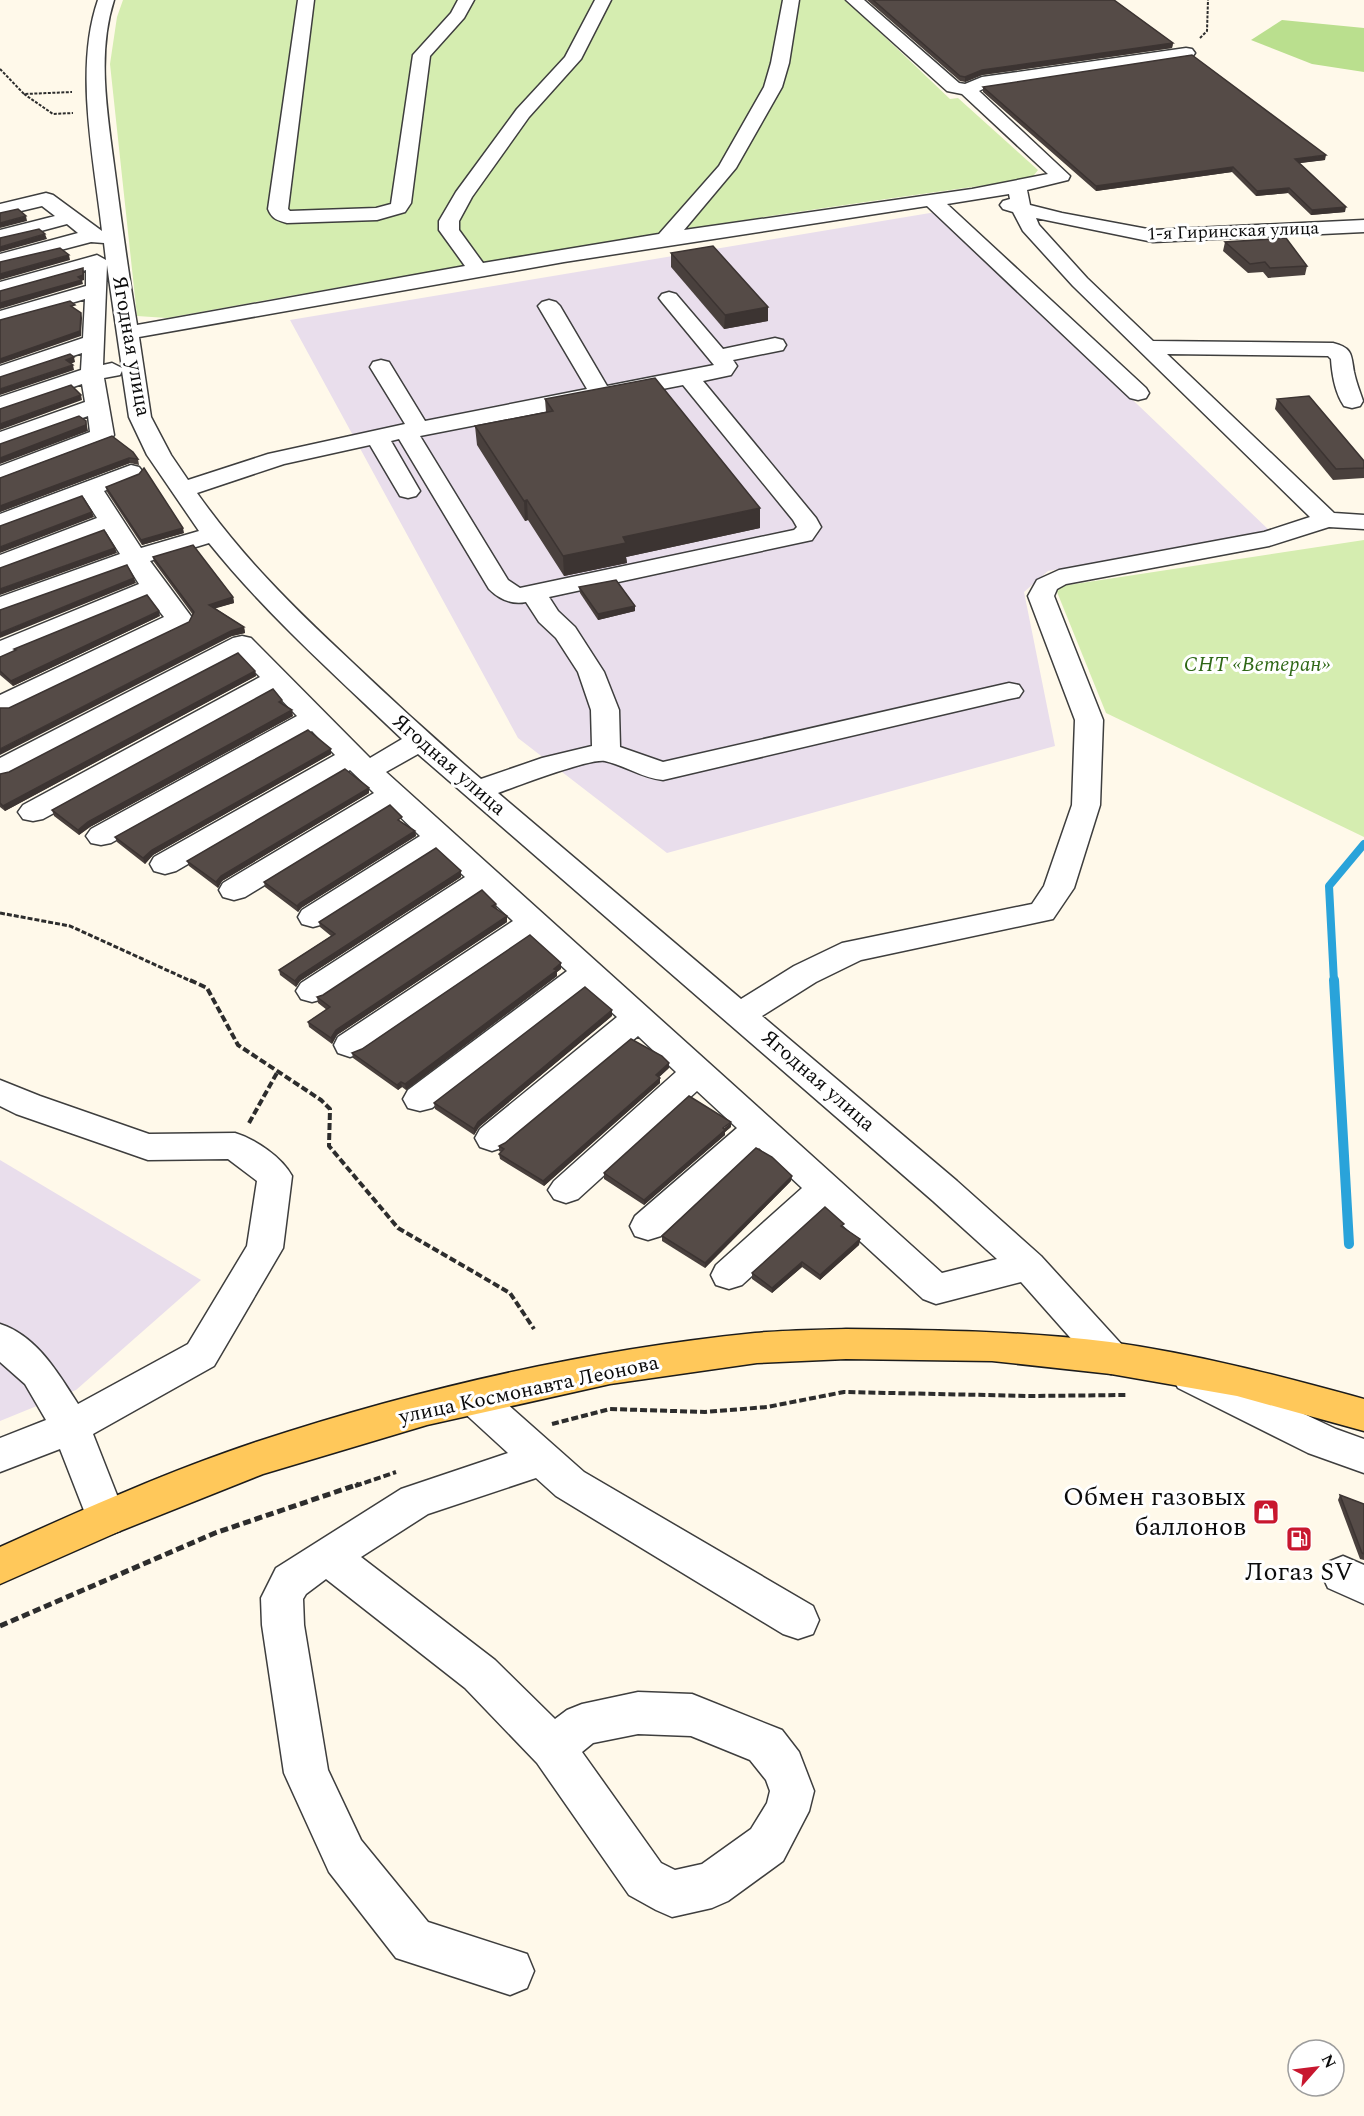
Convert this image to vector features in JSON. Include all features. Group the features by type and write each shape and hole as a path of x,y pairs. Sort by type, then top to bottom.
{"main road":[{"name":"улица Космонавта Леонова","path":"0,1566 106,1518 257,1459 427,1409 610,1368 757,1348 846,1344 992,1346 1111,1358 1237,1380 1364,1415"}],"street":[{"name":"Ягодная улица","path":"106,0 100,18 96,62 103,236 128,333 140,417 159,455 214,534 247,574 290,618 420,741 741,1014 1028,1266 1111,1358"},
{"path":"306,0 278,209 280,214 287,217 377,214 398,208 401,203 422,55 458,15 466,0"},
{"path":"478,270 449,230 449,221 463,196 523,113 572,59 603,0"},
{"path":"666,238 727,168 773,87 780,63 791,0"},
{"path":"854,0 953,87 968,90 1061,176 1019,198 1030,227 1080,282 1327,520"},
{"path":"968,90 982,82 1186,53"},
{"name":"1-я Гиринская улица","path":"128,333 666,238 932,200 961,198 992,201 1019,198 1059,219 1153,236 1364,226"},
{"path":"0,210 46,200 70,218 103,236"},
{"path":"932,200 1138,393"},
{"path":"0,236 70,218"},
{"path":"0,260 103,236"},
{"path":"0,290 97,261 92,374 102,435 0,474"},
{"path":"183,490 229,472 302,451 723,370 726,366 719,356 669,298"},
{"path":"0,318 95,300"},
{"path":"53,323 95,300"},
{"path":"549,306 601,394"},
{"path":"0,373 93,342"},
{"path":"719,356 775,345"},
{"path":"1147,347 1333,350 1342,357 1343,373 1352,401"},
{"path":"0,405 92,374 132,367"},
{"path":"381,368 412,430 498,584 506,592 519,596 803,535 809,527 804,518 688,377"},
{"path":"0,440 98,405"},
{"path":"530,407 545,430"},
{"path":"377,437 408,491"},
{"path":"0,522 131,472"},
{"path":"0,704 180,619 154,587 90,488"},
{"path":"741,1014 805,974 853,951 1042,912 1059,888 1086,805 1089,720 1041,596 1046,585 1059,578 1269,539 1327,520 1364,522"},
{"path":"0,564 113,521"},
{"path":"0,606 136,557 214,534"},
{"path":"0,650 154,587"},
{"path":"534,594 548,616 566,633 591,672 605,710 606,751"},
{"path":"0,769 242,644 392,795 936,1289 1028,1266"},
{"path":"33,812 277,679"},
{"path":"477,790 552,764 606,751 652,770 663,771 1009,691"},
{"path":"101,836 314,718"},
{"path":"165,864 360,764 420,741"},
{"path":"234,890 392,795"},
{"path":"313,917 439,837"},
{"path":"312,991 485,879"},
{"path":"350,1045 533,922"},
{"path":"420,1099 587,972"},
{"path":"492,1138 638,1018"},
{"path":"566,1190 697,1072"},
{"path":"0,1092 28,1105 148,1147 235,1146 275,1176 265,1248 201,1355 71,1426 0,1455"},
{"path":"648,1226 759,1128"},
{"path":"729,1275 825,1188"},
{"path":"0,1340 38,1373 71,1426 106,1518"},
{"path":"1168,1368 1224,1392 1323,1441 1364,1456"},
{"path":"474,1398 570,1484 798,1620"},
{"path":"510,1971 413,1941 345,1856 306,1773 283,1625 282,1598 291,1581 415,1501 542,1459"},
{"path":"328,1556 480,1674 553,1748 645,1879 672,1894 712,1885 767,1845 787,1811 792,1791 783,1767 766,1745 692,1715 638,1713 582,1725 553,1748"}],"path":[{"path":"1186,53 1207,31 1208,0"},
{"path":"0,69 24,94 53,114 98,102"},
{"path":"24,94 98,102"},
{"path":"0,913 70,926 207,988 238,1045 321,1100 330,1109 329,1146 398,1228 510,1293 534,1329"},
{"path":"235,1146 278,1071"}],"shaded area":[{"path":"936,212 1270,531 1048,571 1024,592 1055,746 667,853 518,738 290,320"},
{"path":"0,1160 201,1280 76,1390 0,1421"}],"green space":[{"path":"123,0 846,0 950,99 958,98 1038,170 1031,179 814,209 598,243 167,318 137,316 110,64 117,17"},
{"path":"1282,20 1364,28 1364,72 1312,64 1251,40"},
{"name":"СНТ «Ветеран»","path":"1364,540 1364,837 1106,713 1055,587"}],"building":[{"path":"873,0 1114,0 1173,43 982,70 965,77 960,76"},
{"path":"1192,55 1326,155 1295,159 1346,207 1312,210 1289,188 1257,191 1233,167 1096,186 983,87"},
{"path":"18,209 26,216 0,223 0,213"},
{"path":"39,229 45,234 0,247 0,238"},
{"path":"1286,238 1307,266 1270,268 1265,262 1250,264 1225,242"},
{"path":"713,246 768,307 725,315 671,253"},
{"path":"60,248 69,255 0,274 0,262"},
{"path":"83,268 83,275 78,277 82,280 0,303 0,291"},
{"path":"70,301 75,305 71,306 81,313 80,331 0,359 0,320"},
{"path":"70,354 74,357 66,360 73,365 0,389 0,377"},
{"path":"655,378 760,508 623,537 626,543 563,556 475,426 553,411 545,399"},
{"path":"71,385 81,395 0,424 0,409"},
{"path":"1309,396 1364,461 1364,468 1336,469 1277,399"},
{"path":"79,416 86,421 86,425 0,458 0,444"},
{"path":"112,436 133,452 138,459 129,458 0,506 0,478"},
{"path":"144,468 183,528 141,540 106,487 139,474"},
{"path":"82,496 92,512 0,547 0,526"},
{"path":"104,530 115,548 0,589 0,568"},
{"path":"193,545 233,597 209,605 244,627 231,631 0,749 0,708 9,708 189,622 194,612 153,557"},
{"path":"127,565 134,578 0,633 0,610"},
{"path":"616,580 635,606 598,614 579,587"},
{"path":"147,595 159,611 11,681 0,671 0,657 16,650 14,649"},
{"path":"238,653 255,671 3,806 0,803 0,774 9,772"},
{"path":"273,689 282,700 279,702 292,710 88,822 78,830 52,810"},
{"path":"308,730 331,749 152,850 143,858 115,837"},
{"path":"345,769 369,788 221,876 216,882 187,861"},
{"path":"390,805 402,817 398,820 415,831 297,906 264,882"},
{"path":"436,848 461,871 299,976 295,981 279,970 335,934 319,922"},
{"path":"482,890 496,904 492,906 507,916 336,1030 331,1038 308,1022 330,1007 317,997"},
{"path":"530,935 561,963 554,969 557,970 405,1084 401,1082 397,1085 352,1053 362,1049"},
{"path":"585,987 612,1010 478,1122 474,1129 434,1103"},
{"path":"631,1039 662,1056 669,1063 656,1075 660,1078 543,1181 499,1154 504,1149 499,1146"},
{"path":"689,1096 731,1122 723,1128 725,1130 644,1200 604,1173"},
{"path":"756,1148 772,1157 792,1176 705,1263 662,1236"},
{"path":"825,1207 844,1224 841,1226 860,1239 820,1275 802,1262 772,1288 752,1273"},
{"path":"1340,1495 1364,1504 1364,1554 1362,1553"}],"waterway":[{"path":"1334,982 1329,886 1364,844"},
{"path":"1334,980 1349,1244"}],"place":[{"name":"Обмен газовых баллонов","path":"1266,1512"},
{"name":"Логаз SV","path":"1299,1539"}]}
